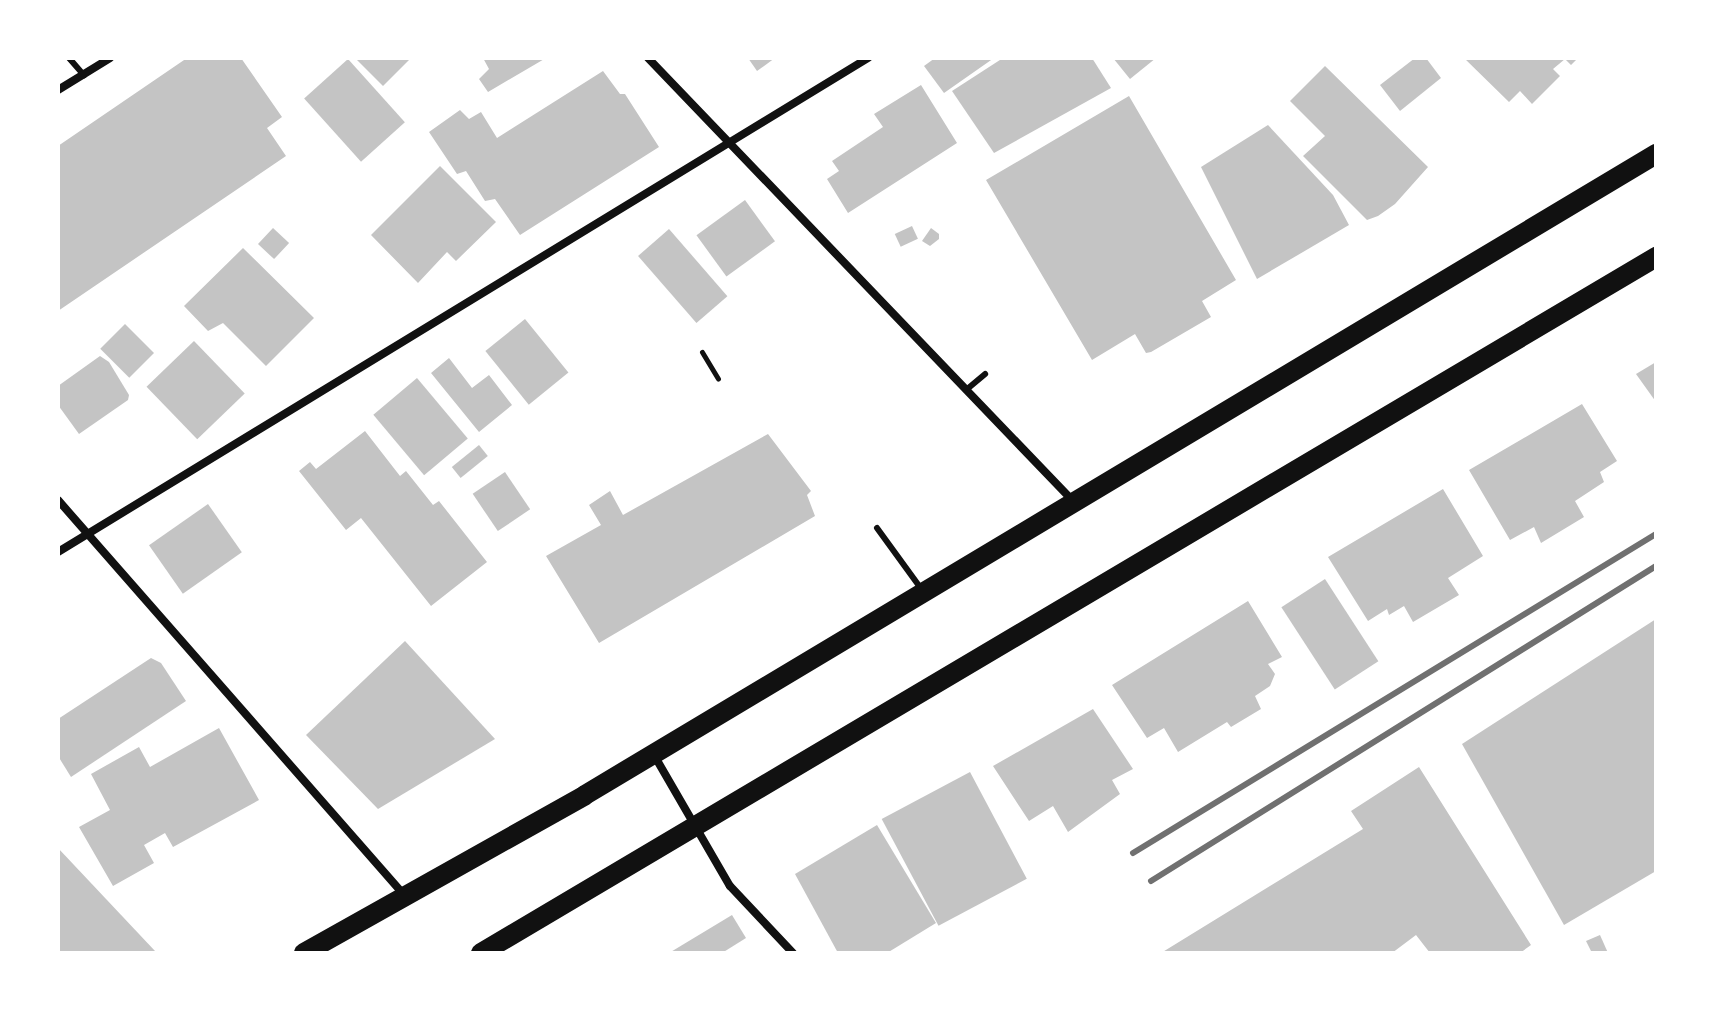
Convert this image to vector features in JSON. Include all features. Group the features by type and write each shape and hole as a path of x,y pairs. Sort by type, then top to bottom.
{"main road":[{"path":"304,953 653,753 1075,504 1656,154"},
{"path":"481,953 1656,257"}],"street":[{"path":"58,90 110,58"},
{"path":"648,58 1075,504"},
{"path":"58,552 868,58"},
{"path":"58,500 405,896"},
{"path":"653,753 730,886 793,953"}],"lane":[{"path":"69,58 84,75"},
{"path":"966,390 985,374"},
{"path":"877,528 924,593"}],"path":[{"path":"702,352 718,379"}],"building":[{"path":"187,58 241,58 282,117 267,128 286,156 58,311 58,146"},
{"path":"355,58 411,58 383,86"},
{"path":"483,58 546,58 488,92 479,79 489,69"},
{"path":"748,58 775,58 757,71"},
{"path":"935,58 994,58 944,93 924,66"},
{"path":"1003,58 1092,58 1111,88 994,153 952,91"},
{"path":"1113,58 1156,58 1130,79"},
{"path":"1415,58 1426,58 1441,78 1400,111 1380,85"},
{"path":"1464,58 1578,58 1571,65 1565,59 1553,69 1560,76 1532,104 1520,91 1509,102"},
{"path":"348,59 405,122 361,162 304,98"},
{"path":"1325,66 1428,167 1395,204 1367,220 1303,156 1325,136 1290,101"},
{"path":"603,71 620,94 625,94 659,147 520,235 495,199 485,201 466,171 457,174 429,132 460,110 469,119 481,112 497,138"},
{"path":"921,85 957,143 848,213 827,179 839,171 832,161 883,127 874,114"},
{"path":"1129,96 1236,280 1202,301 1211,317 1151,352 1146,353 1135,334 1092,360 986,180"},
{"path":"1268,125 1333,195 1349,225 1257,279 1201,167"},
{"path":"440,166 496,222 456,261 447,252 418,283 371,235"},
{"path":"745,200 775,241 726,277 696,235"},
{"path":"912,226 918,239 901,247 895,234"},
{"path":"273,228 289,243 274,259 258,244"},
{"path":"931,228 939,234 939,239 930,246 922,241"},
{"path":"669,229 727,296 696,323 638,256"},
{"path":"243,248 314,318 266,366 223,323 208,331 184,306"},
{"path":"525,319 568,373 529,405 485,351"},
{"path":"125,324 154,353 129,378 100,349"},
{"path":"194,341 245,394 197,439 147,387"},
{"path":"100,356 109,362 129,395 128,400 79,434 58,405 58,386"},
{"path":"449,358 472,388 489,375 512,405 479,432 431,373"},
{"path":"1656,362 1656,402 1636,374"},
{"path":"417,378 468,439 424,475 373,415"},
{"path":"1582,404 1617,461 1600,472 1604,482 1575,501 1584,517 1541,543 1534,527 1510,540 1469,470"},
{"path":"365,431 400,476 406,471 433,505 439,501 487,562 431,606 361,518 346,530 299,471 310,462 316,469"},
{"path":"768,434 811,491 807,495 815,516 599,643 546,556 601,525 589,505 610,491 623,515"},
{"path":"479,445 488,456 461,478 452,467"},
{"path":"505,472 530,509 498,531 473,494"},
{"path":"1443,489 1483,556 1448,578 1459,595 1413,622 1404,606 1389,615 1387,609 1368,621 1328,557"},
{"path":"208,504 242,552 183,594 149,545"},
{"path":"1325,579 1378,661 1335,690 1281,607"},
{"path":"1248,601 1282,657 1268,664 1275,674 1270,686 1255,696 1261,709 1231,727 1227,722 1178,752 1164,728 1147,738 1112,685"},
{"path":"1656,619 1656,871 1564,925 1462,744"},
{"path":"405,641 495,739 378,809 306,735"},
{"path":"151,658 161,663 186,701 71,777 58,756 58,719"},
{"path":"1093,709 1133,769 1112,780 1120,794 1068,832 1053,806 1029,821 993,766"},
{"path":"219,728 259,800 173,847 165,833 144,845 154,863 113,886 79,827 110,810 91,774 139,747 150,767"},
{"path":"1419,767 1531,945 1520,953 1430,953 1416,935 1392,953 1161,953 1363,829 1351,811"},
{"path":"970,772 1027,879 939,926 882,819"},
{"path":"877,825 936,923 887,953 838,953 795,874"},
{"path":"58,848 155,951 58,953"},
{"path":"732,915 746,938 722,953 669,953"},
{"path":"1600,935 1608,953 1592,953 1586,941"}],"railway":[{"path":"1133,853 1656,534"},
{"path":"1151,881 1656,566"}]}
